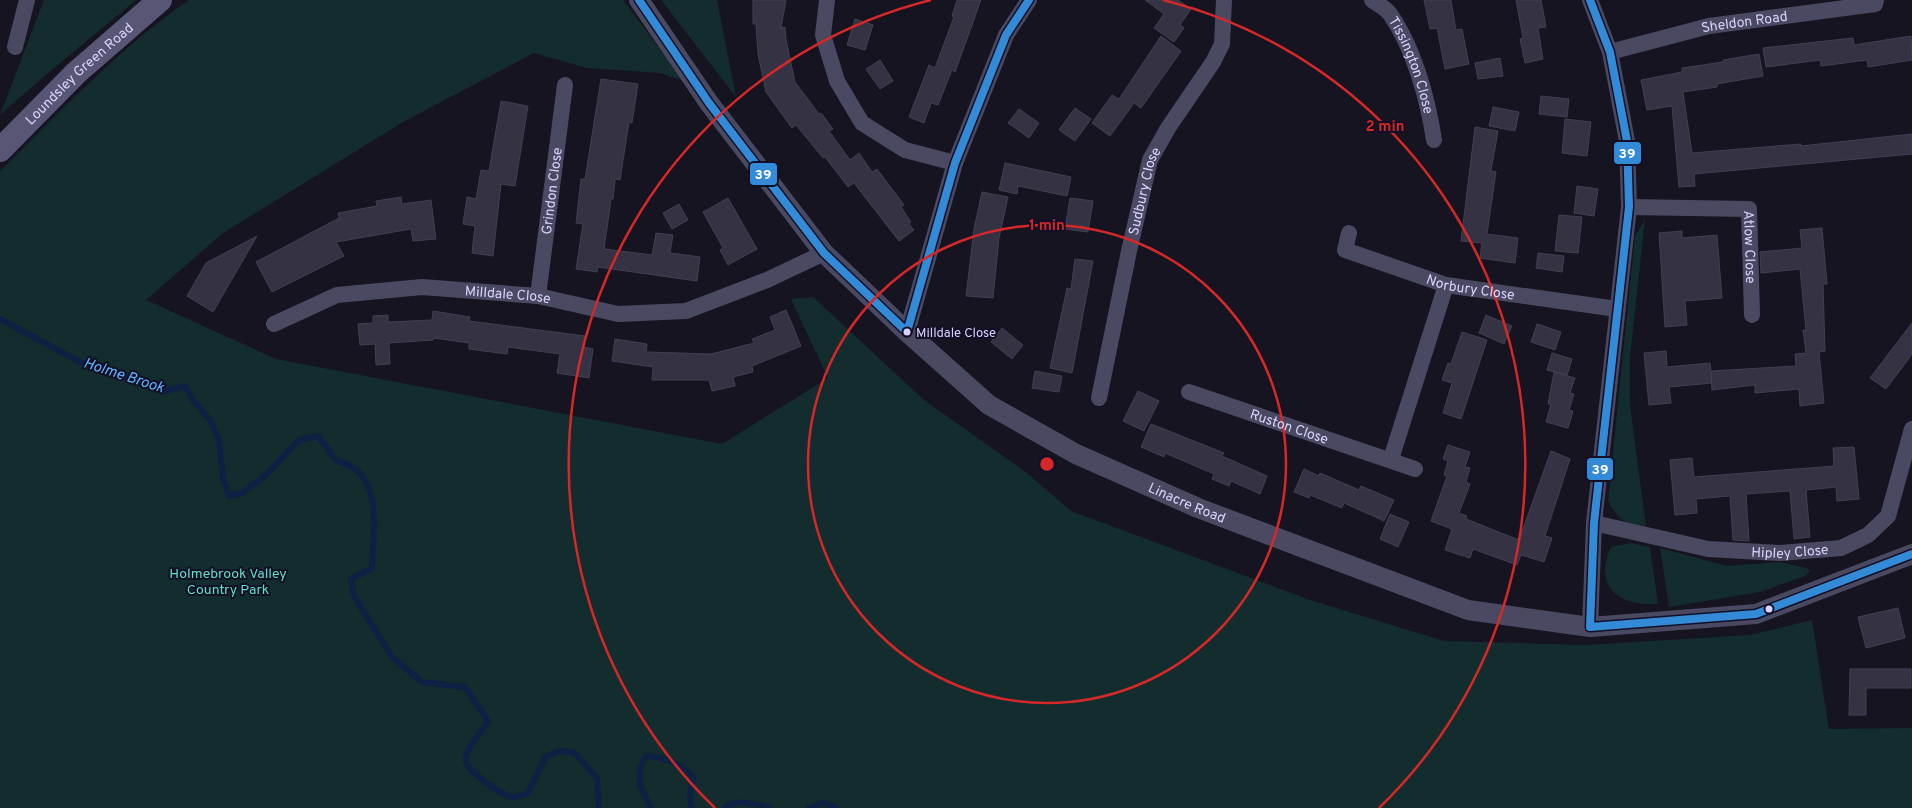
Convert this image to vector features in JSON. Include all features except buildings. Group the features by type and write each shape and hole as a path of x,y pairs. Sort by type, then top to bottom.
{"main road":[{"name":"Loundsley Green Road","path":"0,150 76,73 160,0"}],"street":[{"path":"15,47 27,0"},
{"name":"Linacre Road","path":"639,0 708,103 824,253 906,332 989,405 1076,454 1198,508 1468,610 1590,627 1756,614 1912,554"},
{"path":"827,0 823,35 837,82 862,123 906,150 955,163"},
{"path":"906,332 955,163 1006,35 1029,0"},
{"name":"Sudbury Close","path":"1099,398 1128,251 1150,160 1168,128 1213,62 1222,44 1224,0"},
{"name":"Tissington Close","path":"1372,0 1390,12 1412,57 1428,102 1434,140"},
{"path":"1590,0 1610,52 1627,141 1629,206 1594,523 1590,627"},
{"name":"Sheldon Road","path":"1610,52 1708,26 1875,4 1876,0"},
{"name":"Grindon Close","path":"538,296 565,85"},
{"name":"Atlow Close","path":"1629,206 1750,209 1752,315"},
{"name":"Norbury Close","path":"1349,233 1345,250 1446,285 1617,309"},
{"name":"Milldale Close","path":"274,324 336,295 422,287 538,296 618,314 686,311 767,280 824,253"},
{"path":"1391,459 1446,285"},
{"name":"Ruston Close","path":"1189,392 1391,459 1415,469"},
{"name":"Hipley Close","path":"1594,523 1708,549 1780,553 1841,548 1868,535 1888,516 1912,429"}],"green space":[{"path":"44,0 136,0 0,115"},
{"name":"Holmebrook Valley Country Park","path":"189,0 623,0 684,81 660,73 587,68 534,53 403,122 223,233 146,300 276,359 722,444 828,378 791,299 813,297 924,400 1027,473 1071,511 1310,600 1444,641 1584,645 1750,635 1812,620 1829,729 1912,728 1912,808 0,808 0,171 114,60"},
{"path":"661,0 717,0 736,97"},
{"path":"1645,219 1630,357 1630,405 1646,526 1622,520 1608,501 1635,236"},
{"path":"1630,543 1650,547 1658,604 1631,602 1613,591 1607,583 1605,573 1606,561 1611,547"},
{"path":"1660,548 1727,566 1779,562 1807,568 1810,571 1805,576 1760,592 1669,607"}],"waterway":[{"name":"Holme Brook","path":"0,319 80,362 165,391 185,386 193,400 210,420 219,439 223,478 229,496 242,493 266,475 299,440 318,436 337,461 352,467 363,477 373,505 374,538 372,568 351,579 354,596 392,657 422,682 465,687 488,721 468,751 466,756 468,765 478,776 494,788 508,796 515,797 528,793 546,756 560,751 575,753 597,778 599,808"},
{"name":"Holme Brook","path":"651,808 639,776 646,756 672,762 689,772 693,777 690,797 692,808"},
{"name":"Holme Brook","path":"725,808 740,802 770,808"},
{"name":"Holme Brook","path":"809,808 823,803 836,808"}],"transit line":[{"name":"39","path":"639,0 709,103 824,253 907,332"},
{"name":"39","path":"907,332 955,163 1006,35 1029,0"},
{"name":"39","path":"1590,0 1610,52 1627,141 1629,207 1594,523 1590,627"},
{"name":"39","path":"1590,627 1756,614 1912,554"}],"place":[{"name":"Milldale Close","path":"907,332"}]}
